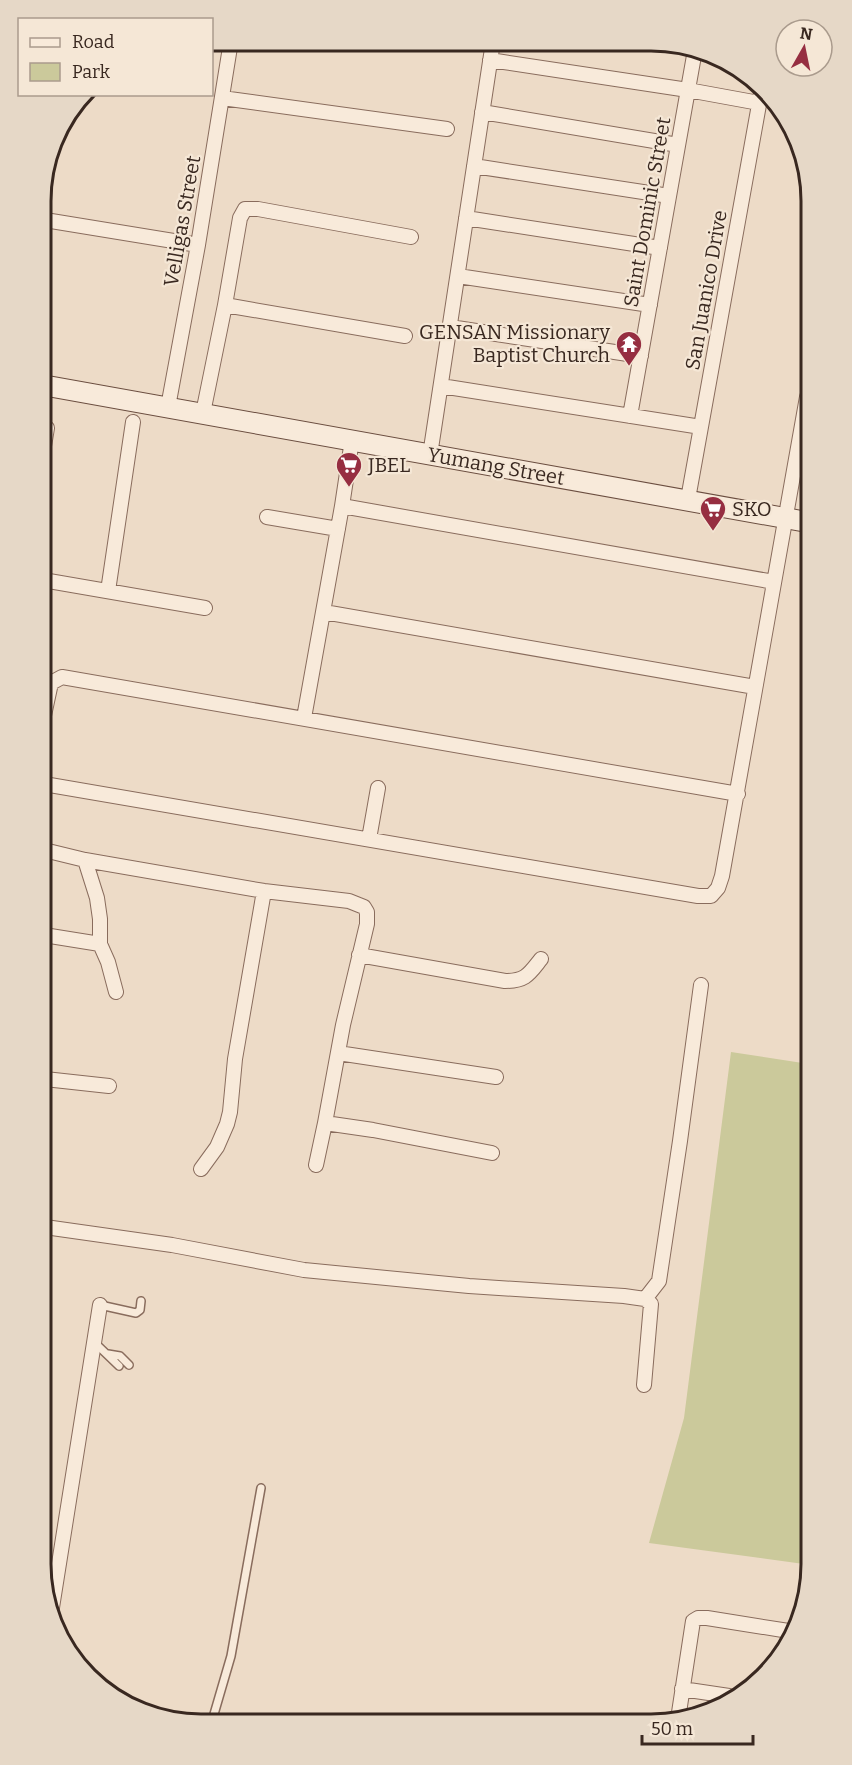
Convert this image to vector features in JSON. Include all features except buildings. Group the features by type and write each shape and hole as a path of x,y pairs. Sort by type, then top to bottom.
{"main road":[{"name":"Yumang Street","path":"51,387 801,521"}],"street":[{"name":"Velligas Street","path":"168,407 198,245 229,51"},
{"path":"430,455 492,51"},
{"name":"Saint Dominic Street","path":"630,416 694,58"},
{"path":"490,60 759,103"},
{"path":"222,98 447,129"},
{"name":"San Juanico Drive","path":"688,500 760,98"},
{"path":"482,112 678,144"},
{"path":"474,166 669,196"},
{"path":"203,413 240,218 245,209 258,209 411,237"},
{"path":"466,218 660,248"},
{"path":"51,221 198,245"},
{"path":"458,276 650,305"},
{"path":"225,305 405,336"},
{"path":"450,327 641,356"},
{"path":"441,386 701,427"},
{"path":"108,591 133,422"},
{"path":"51,785 711,896 722,876 738,794 801,432"},
{"path":"304,718 352,440"},
{"path":"342,506 774,582"},
{"path":"267,517 338,529"},
{"path":"51,581 205,608"},
{"path":"324,612 755,687"},
{"path":"51,683 62,677 738,794"},
{"path":"369,839 378,788"},
{"path":"51,852 85,860 264,891 349,901 364,907 367,912 367,924 316,1165"},
{"path":"85,860 97,898 100,944 108,962 116,993"},
{"path":"201,1168 217,1147 227,1125 235,1059 264,891"},
{"path":"51,936 100,944"},
{"path":"359,955 505,981 526,977 542,959"},
{"path":"645,1299 659,1281 701,984"},
{"path":"338,1053 496,1077"},
{"path":"51,1080 110,1086"},
{"path":"325,1123 492,1153"},
{"path":"51,1228 172,1245 304,1270 469,1286 645,1299 651,1304 644,1384"},
{"path":"54,1594 100,1305"},
{"path":"679,1711 693,1621 698,1618 786,1631"},
{"path":"682,1689 724,1695"}],"lane":[{"path":"100,1305 136,1313 140,1310 141,1301"},
{"path":"94,1342 119,1366"},
{"path":"105,1353 120,1356 129,1365"},
{"path":"214,1714 231,1656 261,1488"}],"green space":[{"path":"731,1052 801,1063 801,1564 649,1543 684,1418"}],"place":[{"name":"GENSAN Missionary Baptist Church","path":"629,367"},
{"name":"JBEL","path":"349,488"},
{"name":"SKO","path":"713,532"}]}
